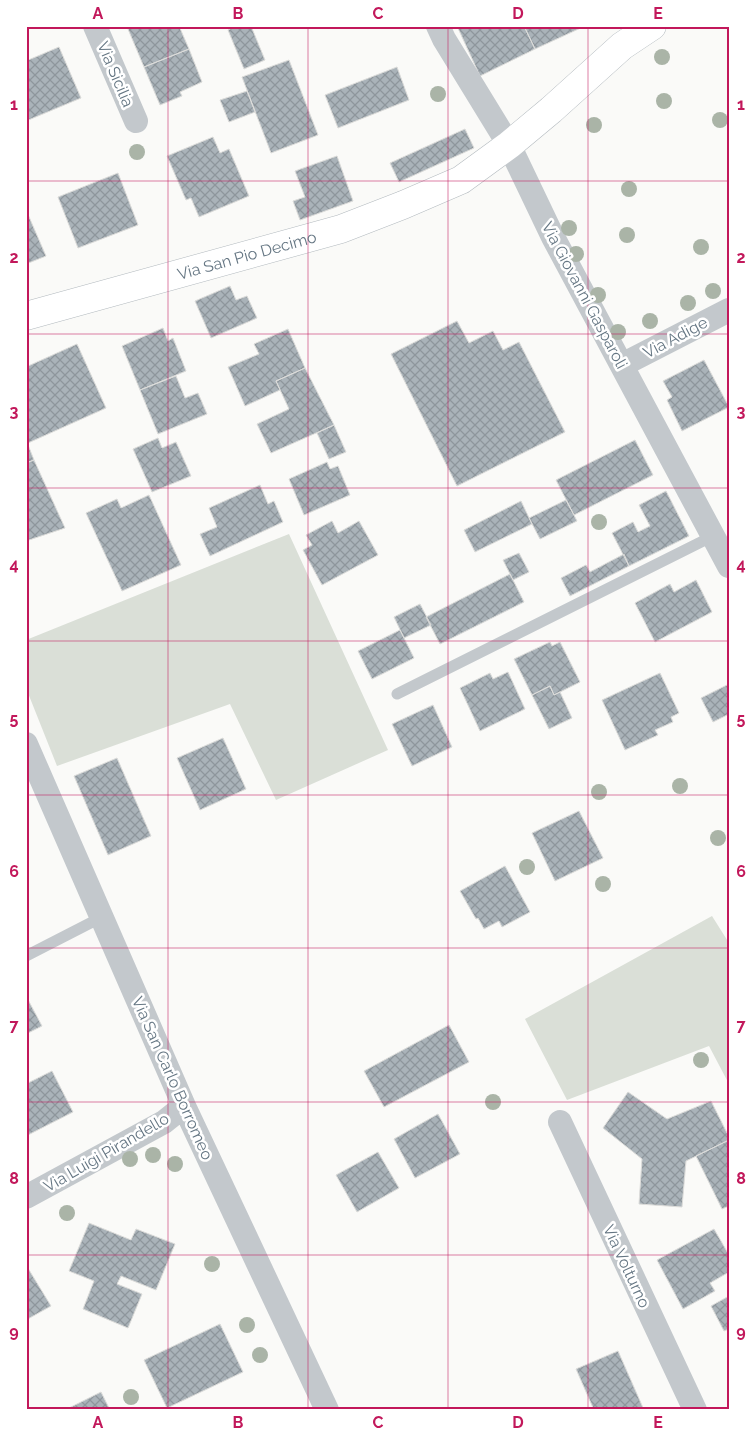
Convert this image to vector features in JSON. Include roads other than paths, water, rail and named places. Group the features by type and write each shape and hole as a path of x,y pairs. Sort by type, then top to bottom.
{"street":[{"name":"Via Sicilia","path":"95,26 136,121"},
{"name":"Via Giovanni Gasparoli","path":"438,26 444,39 509,145 553,237 729,566"},
{"name":"Via San Pio Decimo","path":"26,316 341,228 403,206 461,180 509,145 622,46 652,26"},
{"name":"Via Adige","path":"622,365 729,310"},
{"name":"Via San Carlo Borromeo","path":"26,744 184,1106 327,1410"},
{"name":"Via Luigi Pirandello","path":"26,1197 164,1122 184,1106"},
{"name":"Via Volturno","path":"560,1122 695,1410"}],"lane":[{"path":"397,694 714,536"},
{"path":"26,956 102,917"}]}
